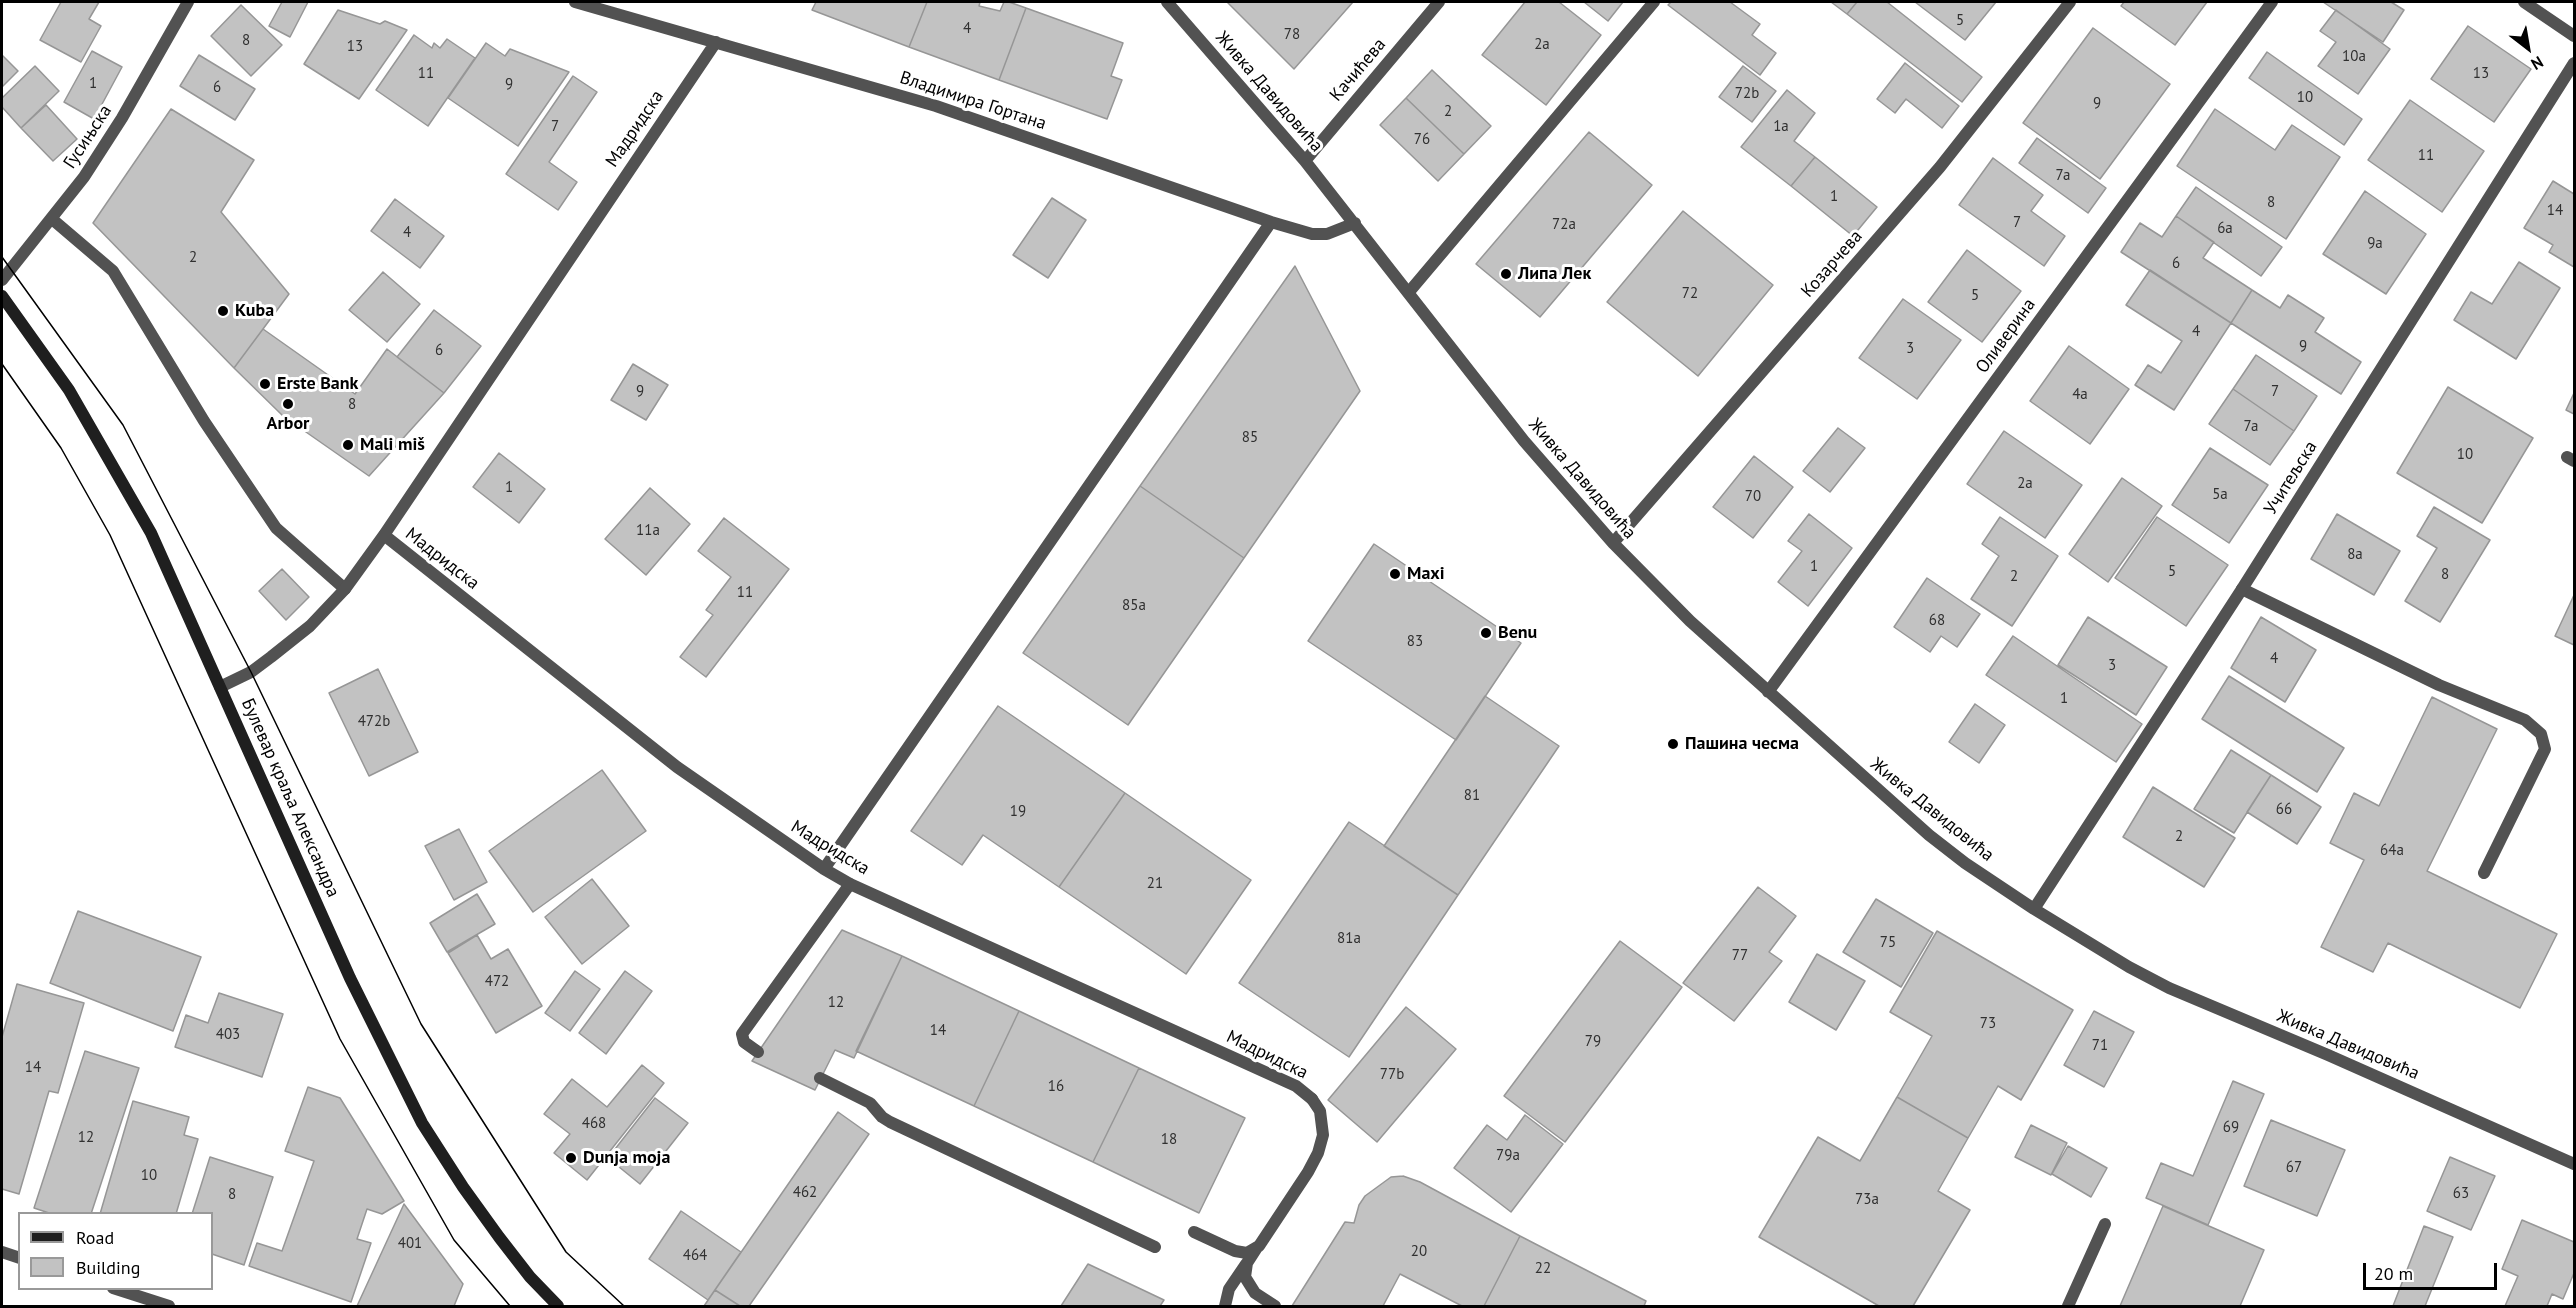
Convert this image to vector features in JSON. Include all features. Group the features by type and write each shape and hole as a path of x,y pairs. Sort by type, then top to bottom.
{"main road":[{"name":"Булевар краља Александра","path":"2,296 69,390 151,533 350,978 422,1123 463,1187 499,1237 530,1277 558,1306"}],"street":[{"name":"Гусињска","path":"2,280 84,177 122,118 188,2"},
{"name":"Владимира Гортана","path":"575,2 936,106 1271,222 1312,234 1327,234 1355,222"},
{"name":"Живка Давидовића","path":"1167,2 1305,161 1355,222 1524,441 1612,543 1690,621 1929,835 1965,863 2034,909 2129,967 2169,988 2328,1055 2574,1164"},
{"name":"Качићева","path":"1305,161 1439,2"},
{"path":"1409,292 1654,2"},
{"name":"Козарчева","path":"1612,543 1940,167 2070,2"},
{"name":"Оливерина","path":"1768,692 2272,2"},
{"path":"2524,2 2574,36"},
{"name":"Мадридска","path":"220,687 251,672 310,626 345,589 384,535 717,42"},
{"name":"Учитељска","path":"2034,909 2242,589 2574,63"},
{"path":"52,219 113,271 204,421 276,528 345,589"},
{"path":"824,869 1271,222"},
{"name":"Мадридска","path":"384,535 677,767 824,869 850,884 1296,1086 1312,1099 1320,1111 1323,1135 1318,1153 1308,1172 1258,1246"},
{"path":"2242,589 2439,685 2525,720 2541,734 2545,749 2484,873"},
{"path":"758,1052 744,1042 742,1034 850,884"},
{"path":"820,1078 870,1103 882,1117 890,1122 1155,1247"},
{"path":"2068,1306 2105,1224"},
{"path":"1194,1232 1235,1251 1247,1253 1258,1246"},
{"path":"1215,1306 1258,1246"},
{"path":"2,1252 18,1257"},
{"path":"1247,1263 1245,1277 1250,1287 1261,1298 1275,1306"},
{"path":"1225,1306 1229,1289"},
{"path":"119,1290 169,1306"}],"building":[{"path":"61,2 99,2 89,19 101,26 81,62 40,40"},
{"path":"282,2 308,2 290,37 269,26"},
{"path":"816,2 927,2 909,47 812,10"},
{"path":"927,2 980,2 979,6 1000,11 1004,2 1009,2 1026,8 999,80 909,47"},
{"path":"1227,2 1353,2 1294,69"},
{"path":"1525,2 1559,2 1601,35 1546,105 1482,55"},
{"path":"1584,2 1623,2 1608,21"},
{"path":"1671,2 1730,2 1760,24 1752,35 1776,53 1760,75 1668,5"},
{"path":"1831,2 1857,2 1847,14"},
{"path":"1857,2 1887,2 1982,77 1962,102 1847,14"},
{"path":"1915,2 1996,2 1965,40"},
{"path":"2124,2 2207,2 2175,45 2121,6"},
{"path":"2323,2 2391,2 2404,10 2383,42"},
{"path":"241,5 282,45 251,76 211,36"},
{"path":"1026,8 1123,43 1111,76 1122,80 1107,119 999,80"},
{"path":"338,10 380,24 385,21 407,30 359,99 304,64"},
{"path":"2336,10 2390,49 2358,94 2318,66 2336,42 2320,31"},
{"path":"2468,26 2531,69 2494,122 2431,79"},
{"path":"2093,28 2170,84 2100,179 2023,123"},
{"path":"414,35 432,48 434,43 440,48 447,39 475,58 428,126 376,90"},
{"path":"486,43 505,56 510,49 569,72 518,146 448,98"},
{"path":"92,51 122,67 94,119 64,102"},
{"path":"2267,52 2362,119 2344,145 2249,78"},
{"path":"2,55 18,71 2,87"},
{"path":"199,55 255,89 235,120 180,86"},
{"path":"1905,63 1959,106 1942,128 1906,99 1895,113 1877,99"},
{"path":"35,66 59,91 21,128 2,107 2,98"},
{"path":"1743,66 1776,91 1752,122 1719,97"},
{"path":"1432,70 1491,126 1464,154 1406,98"},
{"path":"573,76 597,92 549,162 577,182 558,210 506,174"},
{"path":"1787,90 1815,113 1794,141 1815,157 1791,186 1741,147"},
{"path":"1406,98 1464,154 1438,181 1380,125"},
{"path":"2410,100 2484,151 2442,212 2368,160"},
{"path":"46,105 77,139 53,161 21,128"},
{"path":"171,109 254,160 221,212 289,294 234,368 93,223"},
{"path":"2215,109 2275,150 2292,125 2340,157 2286,239 2177,166"},
{"path":"1589,132 1652,185 1540,317 1476,264"},
{"path":"2037,138 2106,188 2088,213 2019,163"},
{"path":"1815,157 1877,207 1853,236 1791,186"},
{"path":"1993,158 2043,195 2031,211 2065,236 2044,266 1959,205"},
{"path":"2553,181 2574,194 2574,267 2549,252 2553,245 2524,228"},
{"path":"2196,187 2282,247 2261,276 2176,216"},
{"path":"2365,191 2426,234 2386,294 2323,254"},
{"path":"1052,198 1086,220 1048,278 1013,255"},
{"path":"395,199 444,236 420,268 371,231"},
{"path":"1683,211 1773,285 1698,376 1607,302"},
{"path":"2176,216 2214,242 2203,258 2252,290 2231,323 2121,252 2140,223 2162,237"},
{"path":"1967,250 2021,291 1982,342 1928,302"},
{"path":"2519,262 2560,288 2516,359 2454,320 2471,292 2492,304"},
{"path":"1295,266 1360,391 1244,558 1140,486"},
{"path":"2150,270 2231,323 2174,410 2135,385 2148,365 2161,373 2182,341 2126,305"},
{"path":"383,272 420,304 387,342 349,310"},
{"path":"2252,290 2280,308 2288,295 2324,318 2315,332 2361,362 2341,394 2231,323"},
{"path":"1903,299 1961,340 1917,399 1859,358"},
{"path":"434,310 481,346 444,393 397,357"},
{"path":"263,329 355,394 387,349 444,393 369,476 283,416 234,368"},
{"path":"2069,346 2129,389 2090,444 2030,401"},
{"path":"2256,355 2317,396 2294,431 2233,389"},
{"path":"633,364 668,385 646,420 611,400"},
{"path":"2448,387 2533,438 2482,523 2397,473"},
{"path":"2233,389 2294,431 2270,465 2209,424"},
{"path":"2574,393 2574,414 2566,410"},
{"path":"1838,428 1865,448 1830,492 1803,471"},
{"path":"2004,431 2082,485 2045,538 1967,484"},
{"path":"2210,448 2268,485 2229,543 2172,505"},
{"path":"499,453 545,489 519,523 473,487"},
{"path":"1754,456 1793,487 1753,538 1713,507"},
{"path":"2122,478 2162,506 2108,582 2069,554"},
{"path":"1140,486 1244,558 1128,725 1023,653"},
{"path":"650,488 690,524 646,575 605,539"},
{"path":"2434,507 2490,540 2440,622 2405,601 2437,548 2417,536"},
{"path":"1809,514 1852,548 1808,606 1778,582 1802,551 1788,541"},
{"path":"2337,514 2400,551 2374,595 2311,559"},
{"path":"2000,517 2058,556 2012,626 1971,599 1999,556 1982,544"},
{"path":"2157,517 2228,565 2186,626 2115,578"},
{"path":"724,518 789,569 706,677 680,657 713,615 706,610 731,577 698,551"},
{"path":"1374,544 1521,643 1456,740 1308,641"},
{"path":"282,569 309,597 286,620 259,591"},
{"path":"1927,578 1980,614 1957,647 1941,636 1930,652 1894,627"},
{"path":"2574,595 2574,645 2555,636"},
{"path":"2088,617 2167,667 2136,715 2058,665"},
{"path":"2261,617 2316,650 2285,702 2231,668"},
{"path":"2013,636 2142,724 2116,762 1986,675"},
{"path":"378,669 418,752 369,776 329,693"},
{"path":"2229,676 2344,748 2317,792 2202,719"},
{"path":"1485,696 1559,746 1458,895 1384,846"},
{"path":"2432,697 2497,729 2427,871 2557,934 2520,1008 2388,943 2373,972 2321,947 2364,860 2330,843 2354,793 2379,806"},
{"path":"1975,704 2005,725 1979,763 1949,742"},
{"path":"998,706 1125,793 1059,887 983,835 962,865 911,831"},
{"path":"2231,750 2271,775 2234,833 2194,809"},
{"path":"602,770 646,831 533,912 489,851"},
{"path":"2271,775 2321,807 2297,844 2247,812"},
{"path":"2153,787 2235,838 2204,887 2123,837"},
{"path":"1125,793 1251,880 1186,974 1059,887"},
{"path":"1349,822 1458,895 1349,1057 1239,983"},
{"path":"459,829 487,882 454,900 425,846"},
{"path":"592,879 629,926 582,964 545,917"},
{"path":"1758,887 1796,916 1769,952 1782,961 1734,1021 1683,983"},
{"path":"477,894 495,924 447,952 430,923"},
{"path":"1876,899 1933,933 1901,987 1843,952"},
{"path":"78,911 201,957 173,1031 50,983"},
{"path":"842,930 902,956 854,1058 835,1050 815,1090 752,1061"},
{"path":"1937,931 2073,1010 2021,1100 1998,1086 1968,1138 1897,1097 1932,1036 1890,1012"},
{"path":"477,935 491,959 508,949 542,1006 496,1033 448,953"},
{"path":"1620,941 1682,987 1565,1142 1504,1096"},
{"path":"1817,954 1865,981 1836,1030 1789,1002"},
{"path":"902,956 1019,1011 974,1106 856,1051"},
{"path":"575,971 600,989 570,1031 545,1013"},
{"path":"625,971 652,991 606,1054 579,1033"},
{"path":"17,984 84,1003 58,1093 49,1091 19,1194 2,1189 2,1037"},
{"path":"219,993 283,1014 262,1077 175,1047 186,1015 208,1023"},
{"path":"1406,1007 1456,1049 1377,1142 1328,1100"},
{"path":"1019,1011 1139,1068 1093,1162 974,1106"},
{"path":"2094,1011 2134,1032 2104,1087 2064,1065"},
{"path":"85,1051 139,1068 92,1212 46,1212 34,1208"},
{"path":"642,1065 664,1083 587,1180 554,1153 570,1134 544,1114 572,1079 607,1107"},
{"path":"1139,1068 1245,1118 1199,1213 1093,1162"},
{"path":"2233,1081 2264,1094 2208,1225 2146,1198 2161,1163 2193,1176"},
{"path":"308,1087 340,1098 404,1201 382,1214 367,1209 357,1239 371,1243 351,1302 249,1266 257,1243 282,1251 314,1161 285,1151"},
{"path":"1897,1097 1968,1138 1938,1191 1970,1210 1913,1306 1879,1306 1759,1237 1818,1137 1860,1161"},
{"path":"655,1098 688,1123 640,1184 608,1158"},
{"path":"133,1101 189,1117 184,1135 198,1139 177,1212 101,1212"},
{"path":"838,1112 869,1134 749,1306 740,1306 715,1290"},
{"path":"1525,1115 1563,1144 1511,1212 1454,1168 1487,1125 1507,1140"},
{"path":"2271,1120 2345,1150 2317,1216 2244,1186"},
{"path":"2031,1125 2067,1143 2051,1175 2015,1157"},
{"path":"2068,1146 2107,1168 2091,1197 2052,1174"},
{"path":"210,1157 273,1177 244,1265 213,1254 213,1212 193,1212"},
{"path":"2450,1157 2495,1176 2471,1230 2427,1211"},
{"path":"1403,1176 1420,1182 1520,1236 1484,1306 1462,1306 1400,1274 1383,1306 1292,1306 1345,1222 1354,1223 1359,1205 1365,1196 1391,1177"},
{"path":"404,1204 463,1284 454,1306 357,1306"},
{"path":"2163,1206 2264,1250 2240,1306 2120,1306"},
{"path":"681,1211 741,1252 708,1300 649,1259"},
{"path":"2522,1220 2574,1242 2574,1273 2563,1299 2552,1294 2547,1306 2505,1306 2518,1276 2502,1269"},
{"path":"2424,1226 2453,1237 2425,1306 2393,1306"},
{"path":"1520,1236 1646,1301 1644,1306 1484,1306"},
{"path":"1088,1264 1164,1300 1160,1306 1061,1306"},
{"path":"715,1290 740,1306 704,1306"}],"tram line":[{"path":"2,257 123,425 251,672 421,1024 566,1252 624,1306"},
{"path":"2,364 61,448 110,535 340,1039 454,1240 510,1306"}],"place":[{"name":"Липа Лек","path":"1506,274"},
{"name":"Kuba","path":"223,311"},
{"name":"Erste Bank","path":"265,384"},
{"name":"Arbor","path":"288,404"},
{"name":"Mali miš","path":"348,445"},
{"name":"Maxi","path":"1395,574"},
{"name":"Benu","path":"1486,633"},
{"name":"Пашина чесма","path":"1673,744"},
{"name":"Dunja moja","path":"571,1158"}]}
